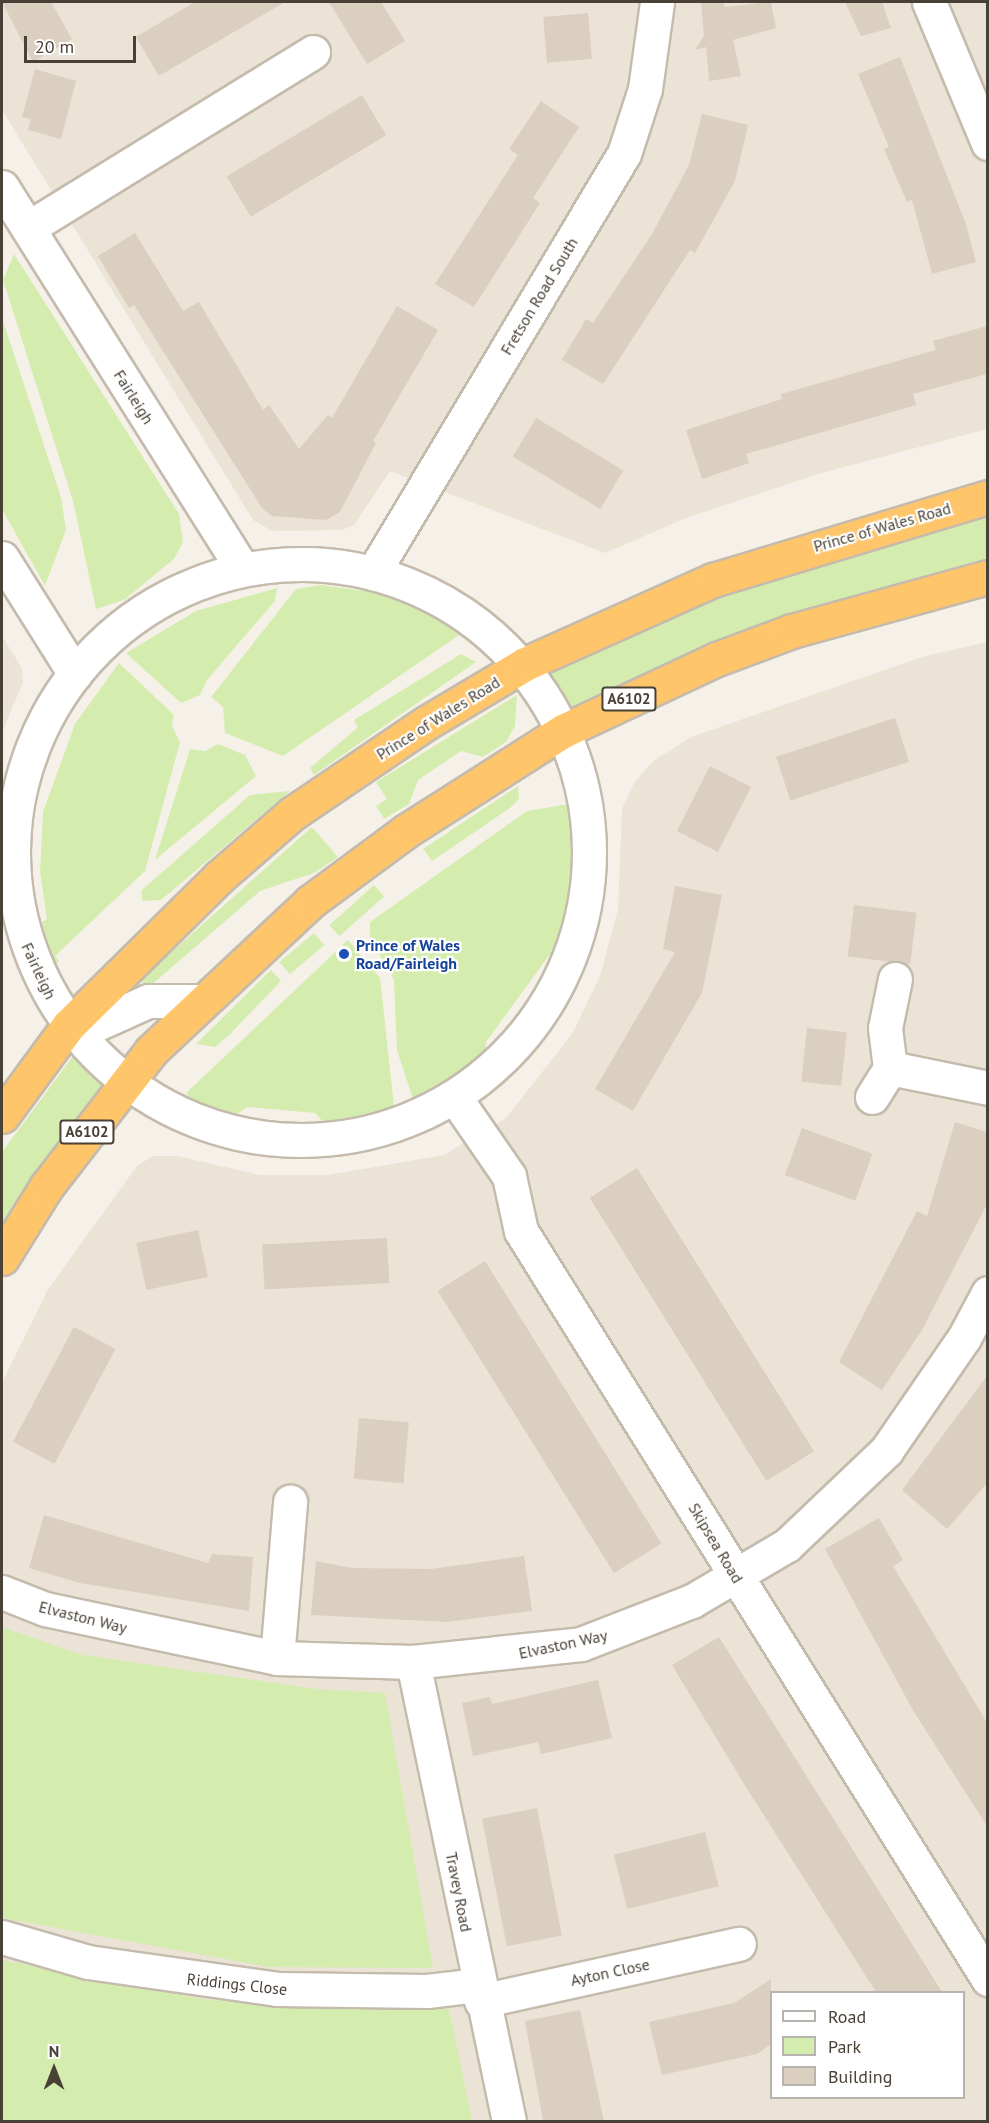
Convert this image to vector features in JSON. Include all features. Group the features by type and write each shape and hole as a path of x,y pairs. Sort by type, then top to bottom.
{"highway":[{"name":"Prince of Wales Road","path":"2,1116 68,1026 219,877 293,813 525,664 713,580 987,497"},
{"name":"A6102","path":"2,1258 128,1077 199,1001 310,902 386,846 563,731 792,631 987,577"}],"street":[{"name":"Fretson Road South","path":"373,573 624,154 645,89 657,2"},
{"path":"929,2 987,142"},
{"path":"28,228 313,52"},
{"name":"Fairleigh","path":"2,187 240,565"},
{"path":"2,558 75,674"},
{"name":"Fairleigh","path":"68,1026 24,942 14,885 9,796 75,674 102,639 164,597 240,565 327,560 373,573 468,616 525,664"},
{"path":"68,1026 169,1110 258,1135 358,1133 412,1121 458,1102 528,1032 559,987 577,936 587,833 573,747 563,731 547,716 525,664"},
{"path":"872,1097 890,1068 885,1028 895,979"},
{"path":"68,1026 97,1024 148,1001 199,1001"},
{"path":"890,1068 987,1088"},
{"name":"Skipsea Road","path":"458,1102 509,1176 521,1231 987,1979"},
{"name":"Elvaston Way","path":"2,1592 56,1612 277,1658 412,1662 581,1644 637,1626 737,1578 787,1545 886,1450 964,1338 987,1293"},
{"path":"277,1658 290,1502"},
{"name":"Travey Road","path":"412,1662 479,1993 509,2121"},
{"name":"Riddings Close","path":"2,1937 88,1962 277,1989 479,1993"},
{"name":"Ayton Close","path":"479,1993 739,1944"}],"shaded area":[{"path":"2,2 987,2 987,429 818,474 686,518 605,553 390,471 354,525 342,530 272,531 253,520 2,110"},
{"path":"2,636 22,668 23,682 2,733"},
{"path":"987,642 987,2121 2,2121 2,1383 47,1291 137,1166 153,1156 177,1156 260,1175 328,1175 444,1155 506,1118 572,1034 600,976 618,909 622,809 634,783 653,761 691,737 922,657"}],"green space":[{"path":"14,254 179,514 183,542 174,559 124,600 96,609 73,501 3,280"},
{"path":"2,318 61,497 66,530 45,586 2,509"},
{"path":"987,516 987,558 754,626 572,706 563,706 549,677 550,671 606,644 730,591"},
{"path":"321,585 386,594 465,631 283,756 225,733 223,707 211,697 296,589"},
{"path":"277,588 275,601 207,680 200,695 181,703 126,653 196,611"},
{"path":"461,654 476,662 314,775 310,768 358,727 354,720"},
{"path":"119,663 174,715 172,726 180,742 145,871 55,956 59,961 54,966 42,922 47,919 40,872 43,812 75,724"},
{"path":"517,695 515,726 506,742 483,757 461,751 418,780 409,804 384,819 376,806 387,799 376,782"},
{"path":"218,744 245,755 256,776 155,860 190,749 205,751"},
{"path":"518,786 519,799 510,808 432,861 423,849"},
{"path":"290,791 161,900 142,901 142,890 250,795"},
{"path":"575,803 578,846 570,915 559,955 550,954 486,1042 486,1062 415,1105 397,1050 394,980 370,937 370,922 527,811"},
{"path":"312,827 338,857 314,873 260,891 149,987 140,980"},
{"path":"374,885 384,896 339,936 329,925"},
{"path":"314,933 324,945 290,974 280,962"},
{"path":"348,940 380,978 395,1115 328,1127 315,1113 247,1107 233,1117 196,1104 186,1093"},
{"path":"271,970 281,981 228,1036 215,1047 196,1044"},
{"path":"79,1048 106,1080 2,1222 2,1152"},
{"path":"2,1627 82,1655 317,1689 385,1693 433,1968 269,1967 2,1918"},
{"path":"2,1960 202,1999 289,2008 449,2009 472,2121 2,2121"}],"building":[{"path":"2,2 51,2 72,39 33,62"},
{"path":"195,2 285,2 159,76 136,37"},
{"path":"329,2 381,2 405,41 367,64"},
{"path":"701,2 723,2 725,7 771,2 776,28 733,40 741,76 709,81 706,47 695,50 704,36"},
{"path":"845,2 882,2 891,28 861,36"},
{"path":"588,13 592,59 547,63 543,17"},
{"path":"900,57 966,224 976,262 932,274 912,200 907,202 884,149 889,147 858,74"},
{"path":"35,69 76,81 61,139 28,130 31,119 22,117"},
{"path":"362,95 386,135 251,217 227,176"},
{"path":"541,101 579,127 533,198 540,203 474,307 435,284 518,155 509,149"},
{"path":"702,114 748,125 735,181 695,253 690,250 603,384 562,360 586,319 593,323 652,234 689,165"},
{"path":"135,233 183,311 199,302 263,410 269,405 299,449 328,415 332,418 397,306 438,330 373,441 376,443 340,512 326,520 272,516 262,508 134,305 129,308 98,256"},
{"path":"987,326 987,374 913,394 916,405 746,454 749,463 702,479 686,430 782,399 781,394 936,350 933,341"},
{"path":"536,418 623,471 600,509 513,457"},
{"path":"895,718 909,762 790,800 776,757"},
{"path":"710,766 751,787 718,852 677,831"},
{"path":"675,886 722,895 702,993 633,1111 595,1089 675,952 663,949"},
{"path":"854,905 917,913 910,964 848,957"},
{"path":"807,1028 847,1032 841,1086 801,1082"},
{"path":"955,1122 987,1132 987,1204 922,1330 882,1390 839,1362 917,1211 927,1216"},
{"path":"802,1128 872,1154 855,1201 785,1175"},
{"path":"637,1168 814,1451 767,1481 590,1198"},
{"path":"198,1230 208,1277 146,1290 136,1243"},
{"path":"387,1238 389,1283 265,1289 262,1245"},
{"path":"485,1261 661,1543 614,1573 438,1291"},
{"path":"74,1327 115,1349 54,1464 13,1442"},
{"path":"987,1376 987,1483 947,1529 902,1490"},
{"path":"359,1418 409,1422 403,1483 354,1479"},
{"path":"44,1515 208,1563 212,1554 253,1557 249,1611 80,1583 29,1568"},
{"path":"879,1518 903,1560 893,1566 987,1723 987,1826 914,1712 825,1549"},
{"path":"524,1556 532,1611 447,1622 311,1615 316,1561 352,1568 431,1569"},
{"path":"719,1637 941,1991 875,1991 744,1784 672,1665"},
{"path":"598,1680 612,1738 541,1754 538,1742 473,1756 462,1703 490,1697 492,1704"},
{"path":"537,1808 562,1936 507,1946 482,1819"},
{"path":"705,1832 719,1886 627,1909 614,1855"},
{"path":"771,1979 770,2045 757,2054 662,2075 649,2022 734,2003"},
{"path":"580,2010 604,2121 543,2121 525,2021"}],"place":[{"name":"Prince of Wales Road/Fairleigh","path":"344,954"}]}
